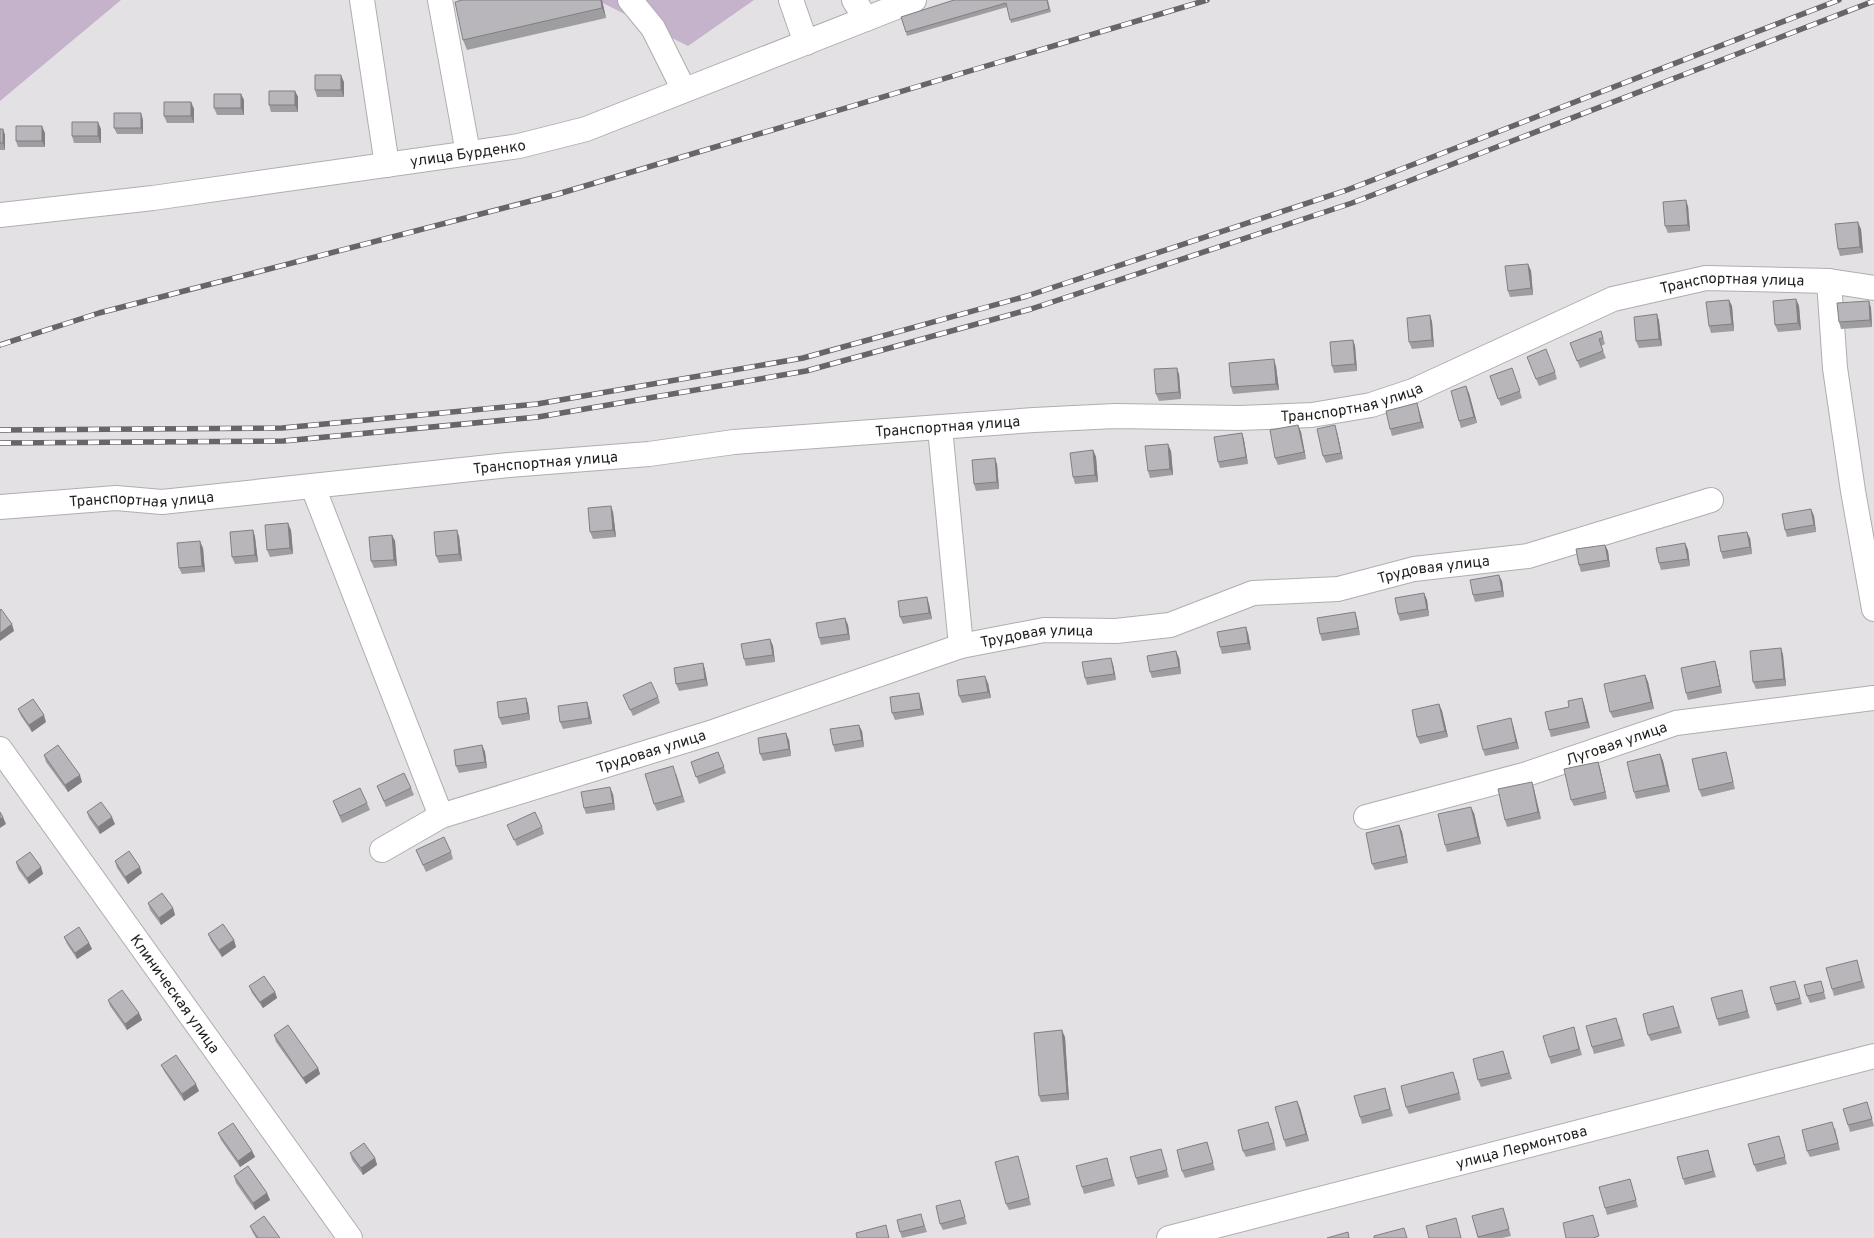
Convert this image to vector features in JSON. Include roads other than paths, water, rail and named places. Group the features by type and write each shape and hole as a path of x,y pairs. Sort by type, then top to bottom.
{"street":[{"path":"362,0 387,165"},
{"path":"440,0 468,154"},
{"path":"630,0 653,28 684,90"},
{"path":"791,0 806,43"},
{"name":"улица Бурденко","path":"0,215 153,198 519,146 586,129 806,43 860,10 914,0"},
{"name":"Транспортная улица","path":"0,507 116,498 162,502 509,465 649,454 734,442 1034,420 1115,416 1238,418 1312,415 1371,404 1413,391 1613,299 1706,278 1829,281 1874,288"},
{"path":"1829,281 1835,368 1853,491 1874,608"},
{"path":"940,428 961,646"},
{"path":"314,487 441,816"},
{"name":"Трудовая улица","path":"382,850 441,816 710,733 961,646 1044,630 1116,631 1170,625 1253,593 1338,589 1414,569 1528,556 1711,500"},
{"name":"Луговая улица","path":"1366,817 1527,774 1676,723 1874,698"},
{"name":"Клиническая улица","path":"0,749 350,1238"},
{"name":"улица Лермонтова","path":"1169,1238 1874,1056"}],"railway":[{"path":"0,345 99,313 558,194 1207,0"},
{"path":"0,430 282,428 537,404 803,358 1027,296 1347,190 1839,0"},
{"path":"0,443 283,441 538,417 806,371 1031,309 1352,203 1874,1"}]}
